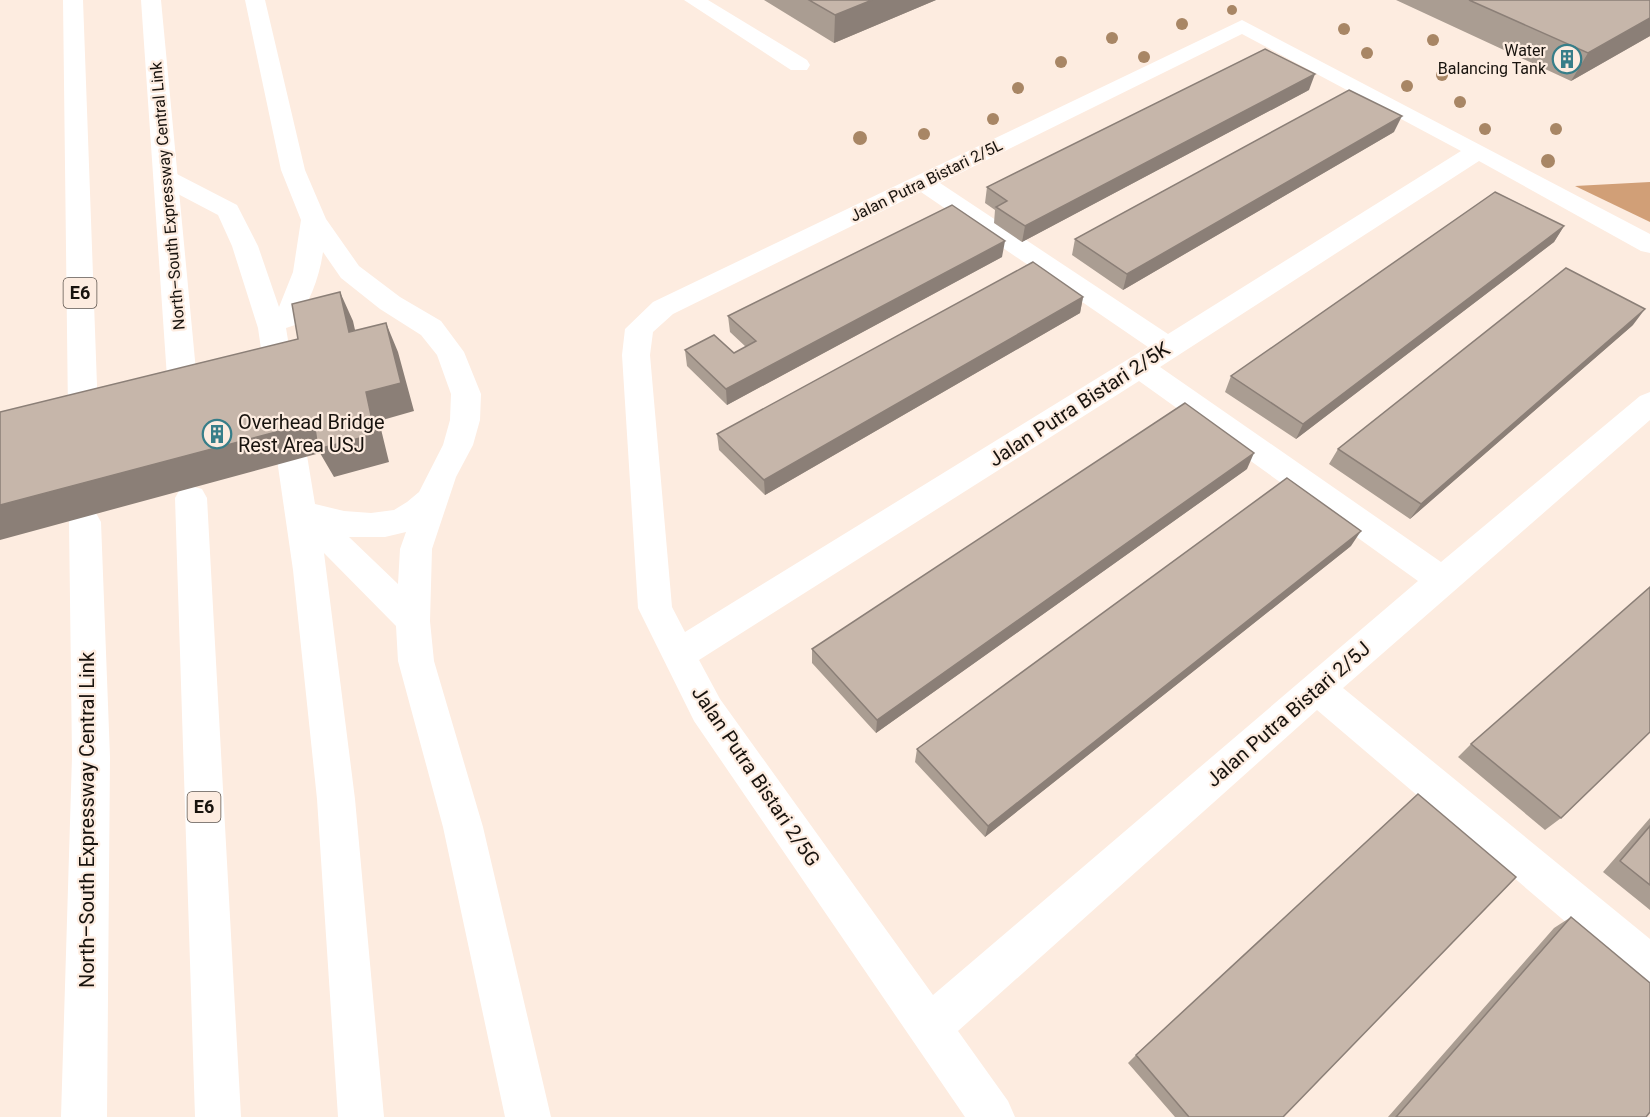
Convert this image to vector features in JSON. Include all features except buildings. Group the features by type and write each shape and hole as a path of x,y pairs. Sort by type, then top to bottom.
{"main road":[{"name":"E6","path":"73,0 83,413"},
{"name":"North–South Expressway Central Link","path":"151,0 183,392"},
{"path":"255,0 293,170 314,220 350,272 390,303 431,328 450,352 466,394 465,420 458,446 440,477 416,549 413,621 416,661 463,826 528,1117"},
{"path":"694,0 799,65"},
{"name":"Jalan Putra Bistari 2/5L","path":"636,355 639,329 663,308 1242,26 1478,151"},
{"path":"1478,151 1650,245"},
{"name":"Jalan Putra Bistari 2/5K","path":"679,654 1140,368 1168,347 1478,151"},
{"path":"165,178 228,210 278,323 336,799 361,1117"},
{"path":"922,182 1168,347"},
{"path":"278,323 298,300 306,278 314,220"},
{"path":"278,323 331,296 355,293 390,303"},
{"name":"Jalan Putra Bistari 2/5G","path":"636,355 655,608 707,710 992,1117"},
{"path":"1140,368 1444,582"},
{"name":"Jalan Putra Bistari 2/5J","path":"929,1027 1317,688 1444,582 1650,403"},
{"name":"E6","path":"191,498 218,1117"},
{"path":"302,511 324,520 344,524 393,523 413,516 432,499"},
{"path":"302,511 413,621"},
{"name":"North–South Expressway Central Link","path":"84,1117 91,758 85,522"},
{"path":"1317,688 1650,966"}],"shaded area":[{"path":"1650,182 1650,222 1575,186"}],"place":[{"name":"Water Balancing Tank","path":"1567,59"},
{"name":"Overhead Bridge Rest Area USJ","path":"217,434"}]}
